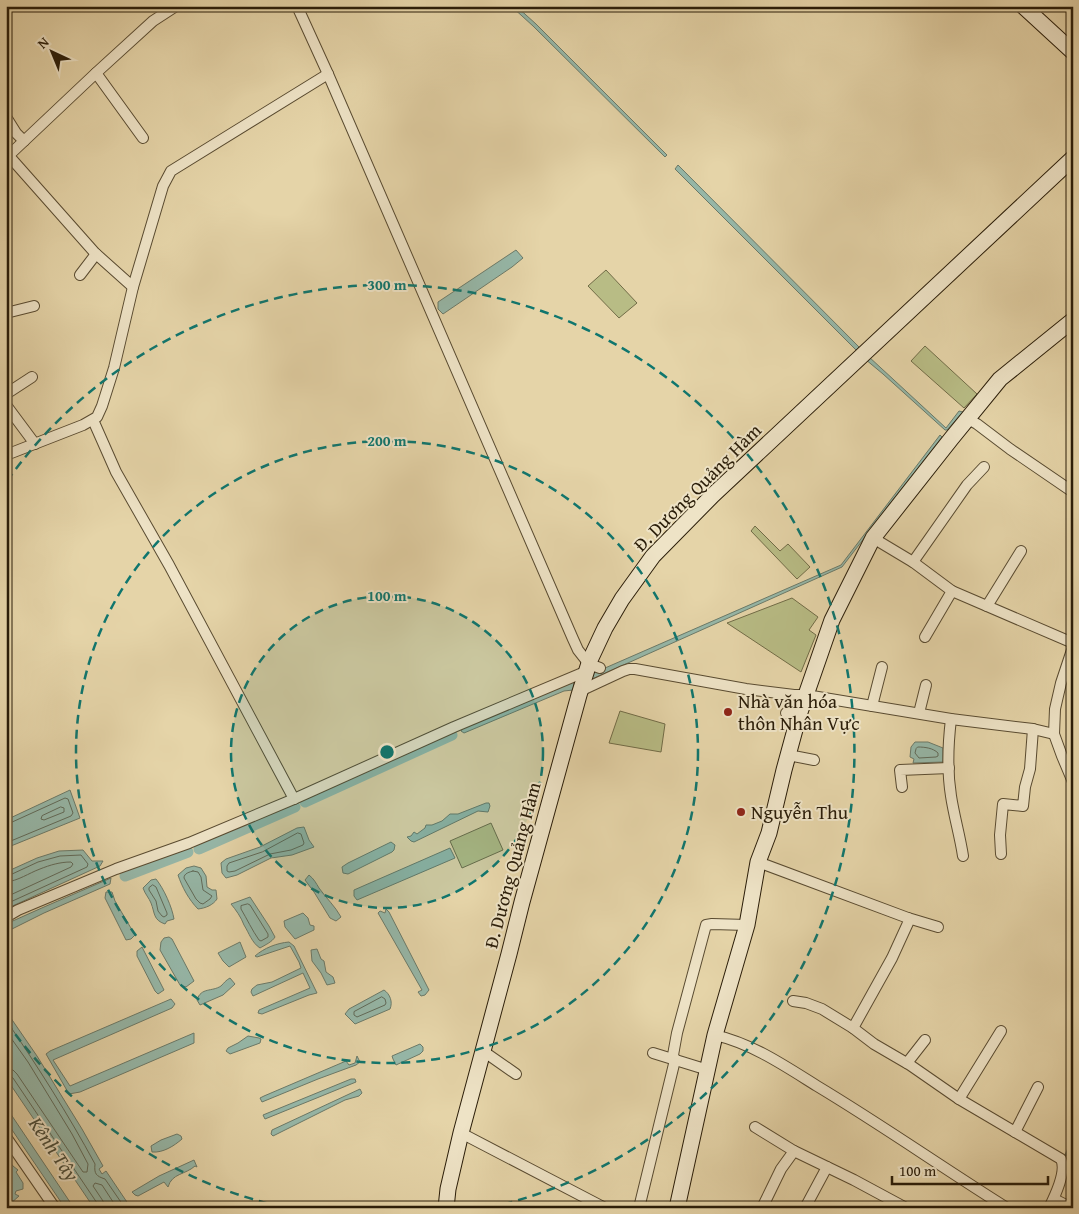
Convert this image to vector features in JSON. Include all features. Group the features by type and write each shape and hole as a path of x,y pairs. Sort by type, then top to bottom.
{"street":[{"path":"133,287 96,254 8,157 153,21 176,6"},
{"path":"6,917 18,910 116,869 189,843 294,799 592,668 578,650 573,639 297,6"},
{"path":"1023,6 1073,52"},
{"path":"96,73 143,138"},
{"path":"6,455 83,425 97,417 114,368 133,287 163,186 171,171 328,74"},
{"path":"6,117 24,141"},
{"name":"Đ. Dương Quảng Hàm","path":"446,1208 448,1189 461,1133 580,691 592,668 605,628 622,599 653,556 713,495 1073,158"},
{"path":"80,275 96,254"},
{"path":"6,313 34,306"},
{"path":"677,1208 715,1035 748,925 758,862 768,833 792,714 806,695 832,620 873,538 1000,379 1073,320"},
{"path":"6,394 32,377"},
{"path":"6,405 35,444"},
{"path":"968,419 1073,492"},
{"path":"92,420 116,472 169,565 294,799"},
{"path":"913,562 967,485 984,467"},
{"path":"873,538 913,562 952,591 1073,645 1055,709 1054,734 1073,782"},
{"path":"987,606 1021,551"},
{"path":"925,637 952,591"},
{"path":"872,706 882,667"},
{"path":"580,691 622,671 635,669 746,688 806,695 951,719 1033,729 1054,734"},
{"path":"919,713 926,685"},
{"path":"951,719 948,741 951,795 961,838 963,856"},
{"path":"1001,854 1000,835 1003,804 1023,806 1024,787 1030,770 1033,729"},
{"path":"784,757 814,760"},
{"path":"902,787 900,770 949,768"},
{"path":"758,862 908,918 938,927"},
{"path":"853,1028 892,958 908,924 908,918"},
{"path":"639,1208 675,1060 673,1055 677,1033 706,925 748,925"},
{"path":"793,1001 806,1003 822,1009 959,1098 1061,1159 1063,1171 1052,1203 1072,1208"},
{"path":"959,1098 1000,1031"},
{"path":"715,1035 731,1039 768,1056 863,1113 1007,1208"},
{"path":"907,1063 925,1040"},
{"path":"483,1050 516,1074"},
{"path":"653,1053 708,1070"},
{"path":"1015,1132 1038,1087"},
{"path":"755,1126 794,1151 906,1208"},
{"path":"461,1133 605,1208"},
{"path":"6,1136 55,1208"},
{"path":"762,1208 781,1169 794,1151"},
{"path":"805,1208 827,1168"}],"green space":[{"path":"606,270 637,303 619,318 588,286"},
{"path":"925,346 977,394 964,408 911,361"},
{"path":"755,526 780,551 788,544 810,567 797,579 751,531"},
{"path":"792,598 818,617 809,630 816,635 801,672 727,623"},
{"path":"620,711 665,724 661,752 609,743"},
{"path":"491,823 503,850 462,868 450,841"}],"water":[{"path":"511,6 516,6 536,24 667,155 665,157"},
{"path":"678,165 859,347 856,350 675,169"},
{"path":"516,250 523,258 512,267 443,314 438,309 438,302"},
{"path":"868,356 946,428 959,411 963,412 945,430 865,359"},
{"path":"940,435 942,437 842,567 590,680 589,675 841,565"},
{"path":"574,680 573,690 564,691 464,733 461,731 462,729"},
{"path":"915,742 928,742 943,748 943,762 913,763 914,759 910,757 911,747"},
{"path":"70,790 80,818 6,848 6,820"},
{"path":"489,803 490,806 488,812 478,811 414,842 407,837 411,836 414,832 417,834 426,825 442,821 450,814 458,814"},
{"path":"304,827 314,847 292,855 271,858 237,875 226,878 222,873 221,863 226,859 260,847 297,828"},
{"path":"391,842 395,845 392,852 348,874 343,873 342,867 348,863"},
{"path":"450,848 455,858 357,900 354,896 354,890"},
{"path":"83,850 92,861 103,861 100,866 6,909 6,872 37,858 59,851"},
{"path":"194,866 201,868 206,876 207,887 216,890 217,899 209,906 198,909 186,893 178,875 186,868"},
{"path":"309,875 341,917 336,921 330,918 305,880"},
{"path":"111,878 110,884 6,932 6,924"},
{"path":"156,879 167,898 174,919 167,921 165,924 156,918 143,888 151,880"},
{"path":"106,892 112,892 115,901 135,935 131,939 126,940 105,898"},
{"path":"250,897 275,937 260,948 253,941 240,916 231,904"},
{"path":"386,909 429,990 425,995 421,996 418,992 422,990 378,913 380,911 385,913"},
{"path":"303,913 308,918 310,925 314,926 314,930 295,939 285,927 284,921"},
{"path":"169,937 172,939 194,981 186,987 180,985 160,950 161,942 164,938"},
{"path":"240,942 246,957 229,967 218,953"},
{"path":"289,942 294,946 317,993 262,1014 258,1013 259,1010 310,988 303,973 253,996 251,992 257,985 272,982 301,968 290,946 257,957 255,956 271,946"},
{"path":"142,947 164,990 158,994 137,956 137,951"},
{"path":"317,949 321,959 324,961 326,972 333,977 335,983 327,985 312,961 311,950"},
{"path":"230,978 235,984 223,995 200,1005 197,1000 201,993 218,988"},
{"path":"384,990 390,998 390,1009 355,1024 345,1014 349,1009"},
{"path":"171,999 175,1004 172,1008 53,1060 70,1086 194,1033 194,1043 80,1092 69,1094 46,1054"},
{"path":"6,1011 37,1056 82,1129 103,1166 99,1169 102,1174 106,1171 131,1208 94,1208 6,1078"},
{"path":"248,1036 261,1039 260,1043 230,1054 226,1051 228,1048"},
{"path":"420,1044 423,1047 423,1051 420,1054 396,1065 392,1056"},
{"path":"357,1056 360,1062 356,1065 262,1102 260,1098 346,1061 349,1065 355,1063"},
{"path":"355,1079 356,1082 265,1119 263,1115"},
{"path":"360,1089 362,1093 359,1096 345,1100 273,1136 271,1134 272,1130"},
{"path":"6,1107 74,1208 65,1208 6,1121"},
{"path":"177,1134 182,1139 164,1150 152,1152 151,1146"},
{"path":"6,1157 18,1170 16,1172 23,1183 23,1189 16,1191 15,1194 19,1196 6,1205"},
{"path":"194,1160 197,1167 195,1166 172,1179 168,1187 164,1182 138,1196 132,1192 159,1176"}],"waterway":[{"path":"305,802 452,735"},
{"path":"199,849 295,807"},
{"path":"125,876 188,852"},
{"path":"1066,1155 1073,1139"}],"place":[{"name":"Nhà văn hóa thôn Nhân Vực","path":"728,712"},
{"name":"Nguyễn Thu","path":"741,812"}],"water label":[{"name":"Kênh Tây","path":"54,1149"}]}
